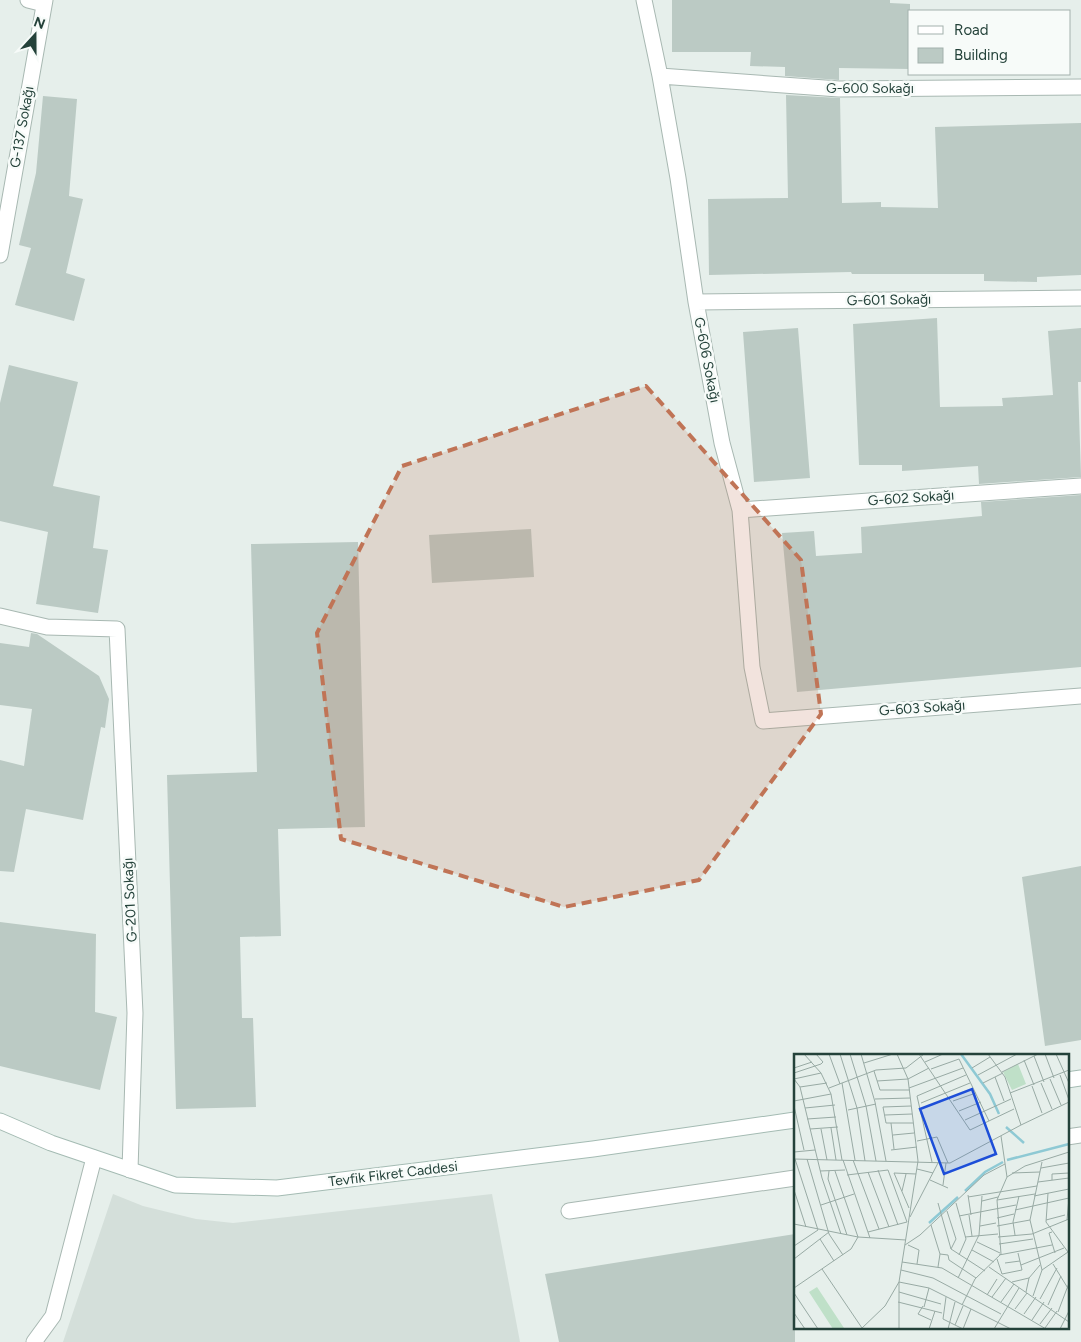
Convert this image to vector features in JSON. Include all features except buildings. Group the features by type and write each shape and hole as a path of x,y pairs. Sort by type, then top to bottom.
{"street":[{"path":"28,0 45,2"},
{"name":"G-606 Sokağı","path":"644,0 678,178 696,302 722,443 740,510 752,667 763,721"},
{"name":"G-137 Sokağı","path":"0,255 45,2"},
{"name":"G-600 Sokağı","path":"660,76 839,89 1081,87"},
{"name":"G-601 Sokağı","path":"696,302 1081,298"},
{"name":"G-602 Sokağı","path":"740,510 1081,486"},
{"name":"G-201 Sokağı","path":"0,616 47,627 117,629 135,1012 130,1170"},
{"name":"G-603 Sokağı","path":"763,721 1081,696"},
{"path":"1068,1080 1081,1078"},
{"name":"Tevfik Fikret Caddesi","path":"0,1121 51,1143 174,1185 277,1188 593,1149 794,1120"},
{"path":"1068,1137 1081,1135"},
{"path":"34,1342 53,1316 94,1158"},
{"path":"569,1211 794,1178"}],"highlighted area":[{"path":"646,386 801,560 821,714 699,880 564,907 341,839 317,633 402,466"}],"shaded area":[{"path":"113,1194 143,1206 196,1219 233,1223 492,1194 520,1342 63,1342"}]}
